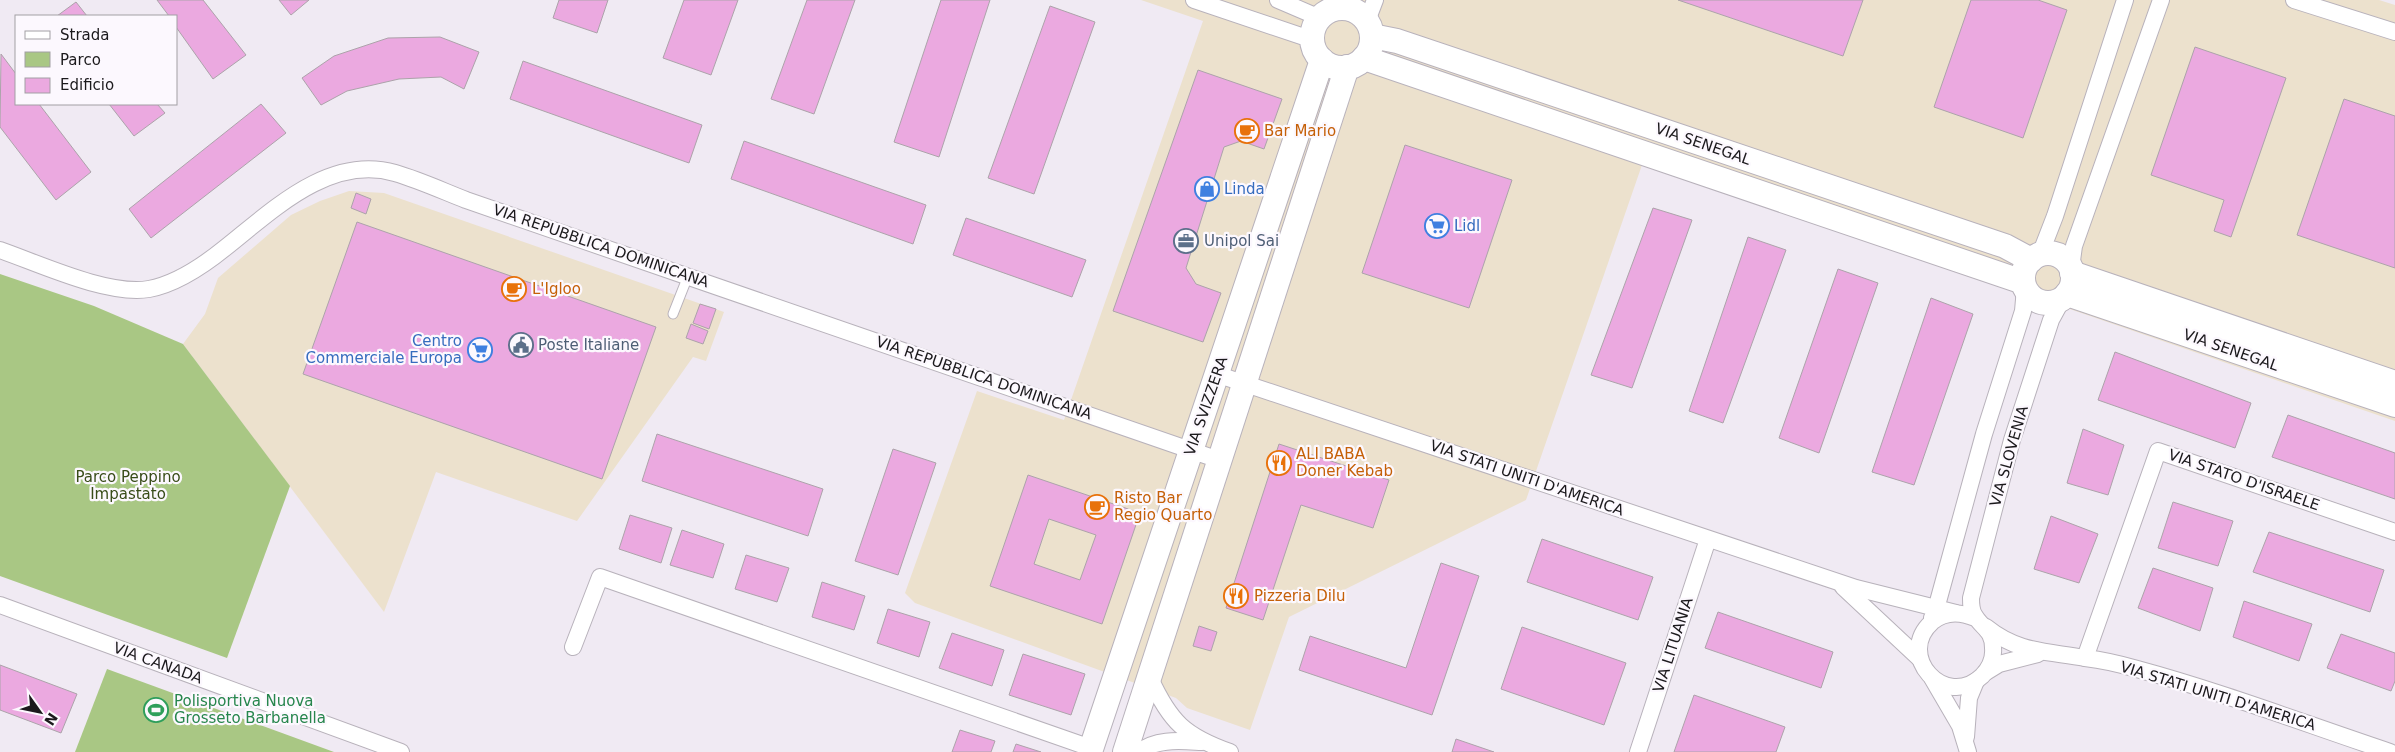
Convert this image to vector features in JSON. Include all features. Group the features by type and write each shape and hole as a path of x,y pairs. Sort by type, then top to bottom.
{"main road":[{"path":"1342,8 1352,10 1371,19 1369,52 1356,62 1330,65 1317,50 1313,32 1329,9 1342,8"},
{"name":"VIA SENEGAL","path":"1371,19 1396,41 2034,257"},
{"name":"VIA SVIZZERA","path":"1295,183 1317,50"},
{"name":"VIA SVIZZERA","path":"1091,750 1216,374 1262,281 1295,183 1356,62"},
{"name":"VIA SENEGAL","path":"1356,62 2024,285"},
{"path":"2053,254 2066,261 2068,284 2049,303 2041,302 2029,295 2024,285 2024,270 2034,257 2053,254"},
{"name":"VIA SVIZZERA","path":"1125,752 1245,383 1262,281"},
{"name":"VIA SENEGAL","path":"2068,284 2395,383"},
{"name":"VIA SENEGAL","path":"2068,284 2395,405"}],"street":[{"path":"1194,0 1317,50"},
{"path":"1278,0 1329,9"},
{"path":"2034,257 2044,247 2055,216 2125,0"},
{"name":"VIA SLOVENIA","path":"1979,621 1971,598 2012,440 2051,320 2068,284 2074,246 2161,0"},
{"path":"2294,0 2395,32"},
{"name":"VIA REPUBBLICA DOMINICANA","path":"0,250 91,282 120,289 148,289 180,278 216,256 267,215 313,183 340,174 371,170 394,172 466,200 1219,460"},
{"name":"VIA SLOVENIA","path":"1928,626 1933,603 2023,311 2024,285"},
{"name":"VIA STATI UNITI D'AMERICA","path":"1216,374 1837,582 1933,603 1956,613"},
{"name":"VIA STATO D'ISRAELE","path":"2086,658 2158,451 2395,532"},
{"name":"VIA LITUANIA","path":"1638,752 1708,539"},
{"path":"573,647 600,577 1091,750"},
{"name":"VIA STATI UNITI D'AMERICA","path":"1837,582 1920,659"},
{"name":"VIA CANADA","path":"0,605 401,752"},
{"path":"1956,613 1979,621 1990,635 1993,648 1992,661 1969,698 1967,749 1960,726 1920,659 1919,647 1922,636 1936,618 1956,613"},
{"name":"VIA STATI UNITI D'AMERICA","path":"1979,621 2001,638 2043,653 2086,658 2137,669 2390,752"},
{"name":"VIA STATI UNITI D'AMERICA","path":"1981,677 1999,664 2016,658 2043,653"},
{"path":"1932,678 1953,687 1964,686 1981,677"},
{"path":"1150,678 1171,717 1202,742"},
{"path":"1139,752 1156,744 1169,741 1202,742 1230,752"}],"lane":[{"path":"673,314 688,276"}],"shaded area":[{"path":"1141,0 2379,0 2395,5 2395,421 1643,162 1526,500 1289,617 1250,730 1187,708 1176,698 915,603 905,593 977,391 1064,420 1203,21"},
{"path":"349,191 384,193 724,312 706,361 693,357 577,521 436,472 384,612 183,344 205,314 218,278 291,215 320,201"}],"green space":[{"name":"Parco Peppino Impastato","path":"0,274 94,306 183,344 290,486 227,658 0,576"},
{"name":"Polisportiva Nuova Grosseto Barbanella","path":"107,669 334,752 75,752"}],"building":[{"path":"157,0 203,0 246,55 213,79 178,30 178,15 168,15"},
{"path":"279,0 309,0 291,15"},
{"path":"559,0 608,0 597,33 553,18"},
{"path":"684,0 738,0 711,75 663,58"},
{"path":"807,0 855,0 814,114 771,99"},
{"path":"941,0 990,0 939,157 894,142"},
{"path":"1678,0 1863,0 1843,56"},
{"path":"1971,0 2038,0 2067,10 2023,138 1934,107"},
{"path":"76,2 86,15 58,15"},
{"path":"1050,6 1095,22 1034,194 988,178"},
{"path":"440,37 479,52 464,89 441,77 399,79 347,91 321,105 302,78 334,56 388,38"},
{"path":"2195,47 2286,78 2231,237 2214,231 2224,200 2151,175"},
{"path":"1,54 15,73 15,105 40,105 91,172 56,200 0,127"},
{"path":"523,61 702,125 689,163 510,99"},
{"path":"1198,70 1282,99 1264,149 1241,141 1224,147 1186,268 1196,284 1221,293 1203,342 1113,311"},
{"path":"2344,99 2395,116 2395,268 2297,235"},
{"path":"261,104 286,133 151,238 129,209"},
{"path":"110,105 158,105 165,113 134,136"},
{"path":"744,141 926,205 913,244 731,179"},
{"name":"Lidl","path":"1405,145 1512,180 1469,308 1362,273"},
{"path":"356,193 371,199 366,214 351,208"},
{"path":"1653,208 1692,220 1632,388 1591,375"},
{"path":"966,218 1086,260 1072,297 953,255"},
{"name":"Centro Commerciale Europa","path":"357,222 656,327 602,479 303,374"},
{"path":"1748,237 1786,250 1723,423 1689,411"},
{"path":"1838,269 1878,283 1819,453 1779,438"},
{"path":"1931,298 1973,314 1914,485 1872,472"},
{"path":"700,304 716,309 709,329 693,323"},
{"path":"691,324 708,331 703,344 686,338"},
{"path":"2115,352 2251,403 2235,448 2098,400"},
{"path":"2288,415 2395,453 2395,499 2272,457"},
{"path":"2083,429 2124,445 2108,495 2067,483"},
{"path":"657,434 823,489 808,536 642,481"},
{"path":"1279,444 1389,480 1373,528 1301,505 1263,620 1226,608"},
{"path":"893,449 936,463 898,575 855,561"},
{"path":"1028,475 1140,513 1102,624 990,586","holes":["1049,519 1096,535 1080,580 1034,564"]},
{"path":"2173,502 2233,521 2218,566 2158,548"},
{"path":"630,515 672,528 661,563 619,549"},
{"path":"2051,516 2098,534 2079,583 2034,569"},
{"path":"682,530 724,544 713,578 670,565"},
{"path":"2269,532 2384,570 2370,612 2253,572"},
{"path":"1542,539 1653,577 1638,620 1527,582"},
{"path":"746,555 789,568 777,602 735,589"},
{"path":"1441,563 1479,576 1432,715 1299,670 1310,636 1406,668"},
{"path":"2153,568 2213,588 2200,631 2138,608"},
{"path":"822,582 865,596 854,630 812,617"},
{"path":"2244,601 2312,624 2299,661 2233,637"},
{"path":"888,609 930,622 919,657 877,643"},
{"path":"1718,612 1833,652 1821,688 1705,648"},
{"path":"1199,626 1217,632 1211,651 1193,646"},
{"path":"1522,627 1626,663 1604,725 1501,689"},
{"path":"952,633 1004,650 992,686 939,668"},
{"path":"2341,634 2395,653 2395,681 2391,691 2327,668"},
{"path":"1023,654 1085,674 1071,715 1009,695"},
{"path":"0,665 77,694 61,733 0,710"},
{"path":"1694,695 1785,727 1776,752 1674,752"},
{"path":"960,730 995,741 991,752 952,752"},
{"path":"1456,739 1494,752 1452,752"},
{"path":"1016,744 1041,752 1013,752"}],"place":[{"name":"Bar Mario","path":"1247,131"},
{"name":"Linda","path":"1207,189"},
{"name":"Lidl","path":"1437,226"},
{"name":"Unipol Sai","path":"1186,241"},
{"name":"L'Igloo","path":"514,289"},
{"name":"Poste Italiane","path":"521,345"},
{"name":"Centro Commerciale Europa","path":"480,350"},
{"name":"ALI BABA Doner Kebab","path":"1279,463"},
{"name":"Risto Bar Regio Quarto","path":"1097,507"},
{"name":"Pizzeria Dilu","path":"1236,596"},
{"name":"Polisportiva Nuova Grosseto Barbanella","path":"156,710"}]}
